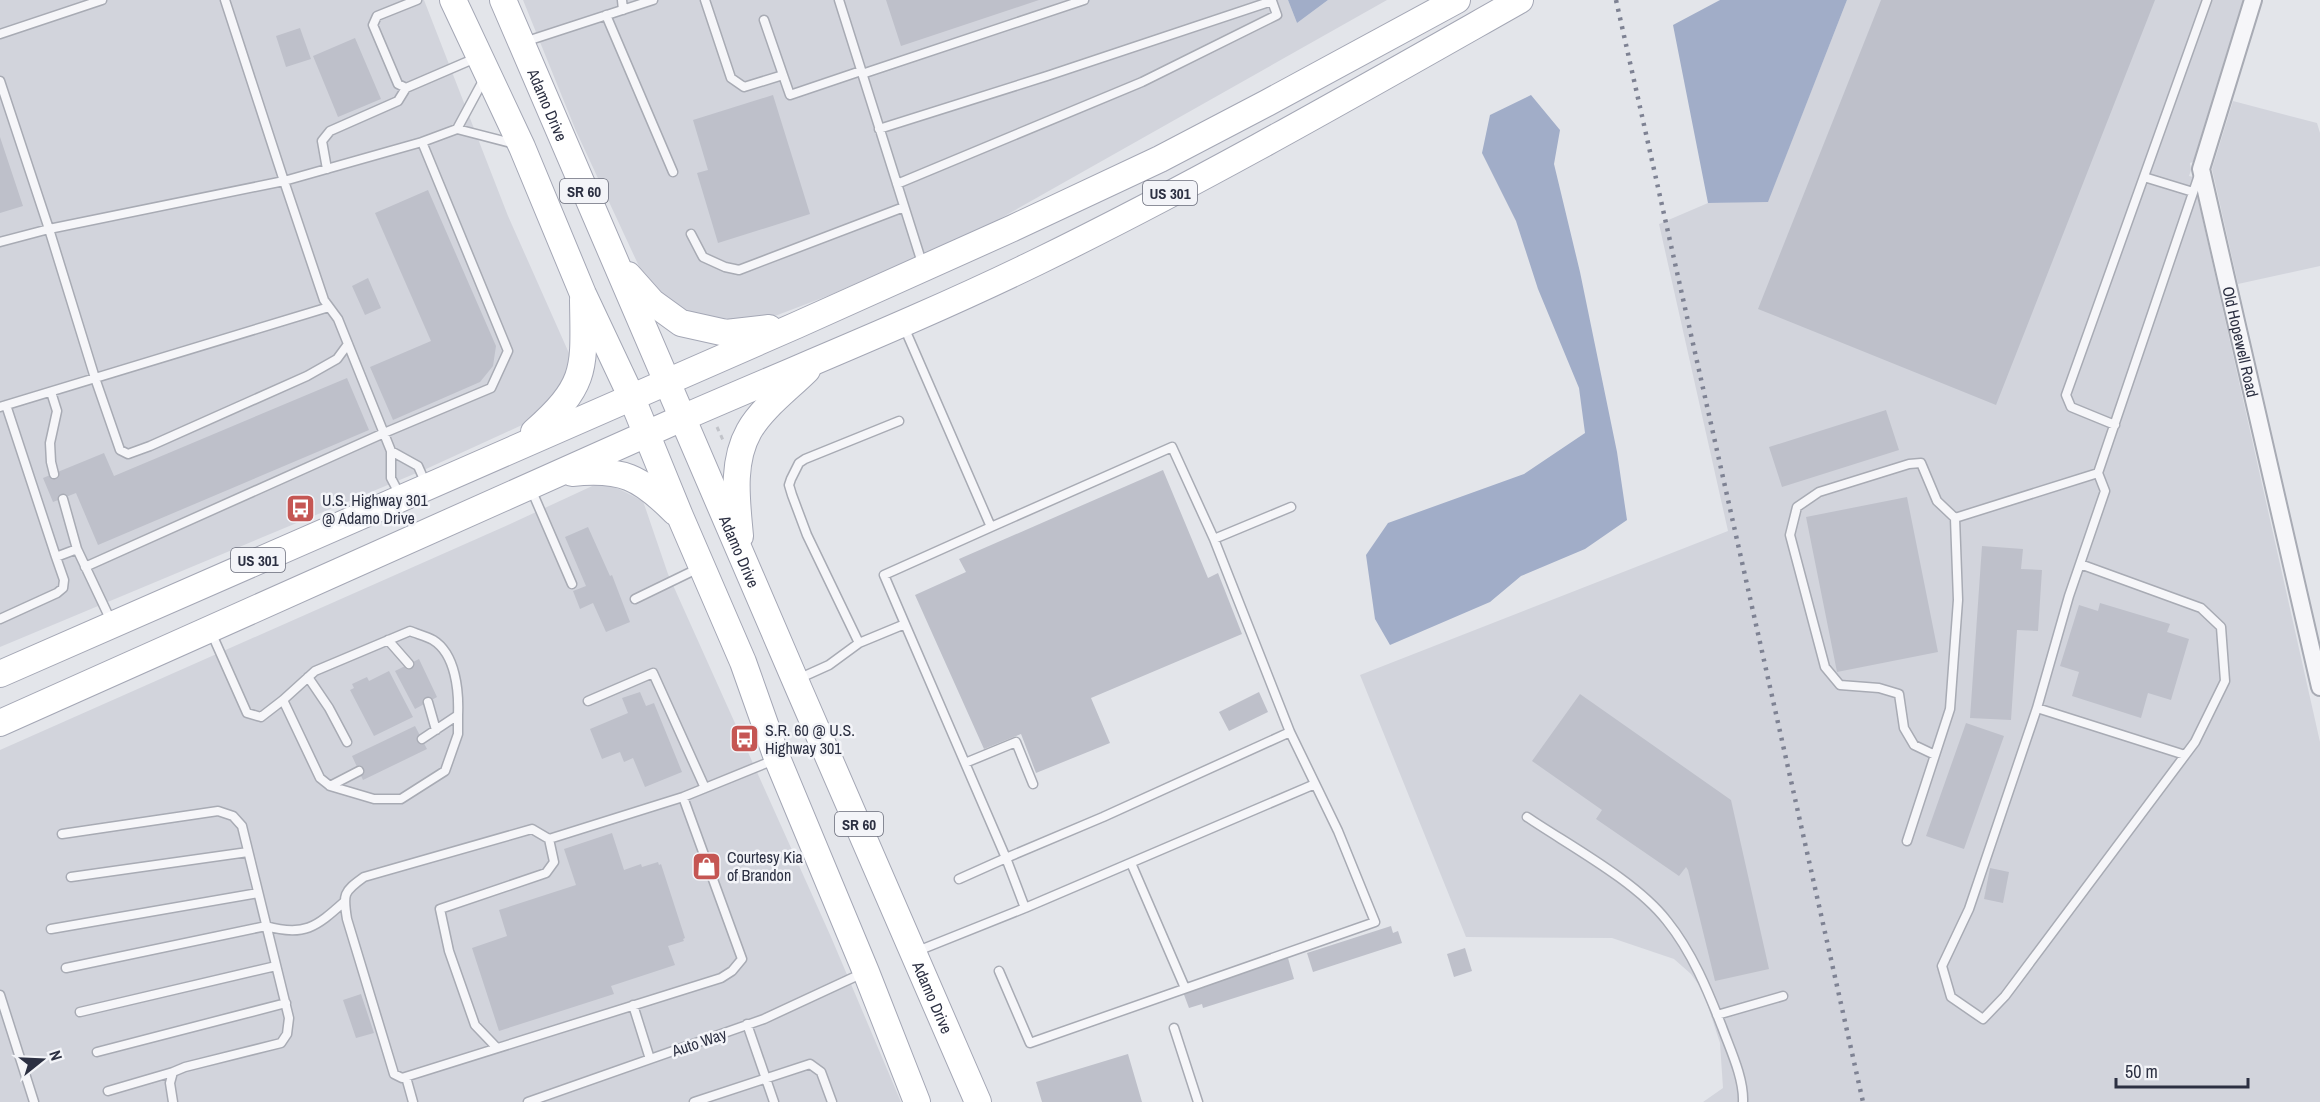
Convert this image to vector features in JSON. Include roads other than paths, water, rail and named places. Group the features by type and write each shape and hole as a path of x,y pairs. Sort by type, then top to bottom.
{"main road":[{"name":"SR 60","path":"453,0 522,147 583,294 632,396"},
{"name":"Adamo Drive","path":"503,0 794,681 915,952 978,1102"},
{"name":"US 301","path":"0,674 797,325 1160,159 1457,0"},
{"name":"US 301","path":"0,723 557,474 903,324 1036,262 1143,208 1517,2"},
{"path":"612,257 652,302 681,323 726,333 797,325"},
{"path":"517,447 550,417 576,386 580,376 583,353 583,294"},
{"path":"741,558 736,486 741,450 750,430 762,415 815,362"},
{"path":"632,396 647,435"},
{"name":"SR 60","path":"647,435 743,662 777,758 917,1102"},
{"path":"557,474 589,471 631,477 657,494 680,516"}],"street":[{"path":"2201,169 2253,0"},
{"name":"Old Hopewell Road","path":"2201,169 2320,687"}],"lane":[{"path":"0,34 102,0"},
{"path":"225,0 324,300 338,319 384,433 391,451 391,478 401,497"},
{"path":"406,88 398,84 373,25 377,16 417,0"},
{"path":"622,0 623,10"},
{"path":"521,43 653,0"},
{"path":"705,0 731,78 744,87 783,75"},
{"path":"839,0 924,268"},
{"path":"764,20 790,95 1084,0"},
{"path":"2115,424 2071,407 2066,395 2207,0"},
{"path":"879,129 1272,1 1277,15 1142,82 897,184"},
{"path":"606,15 673,172"},
{"path":"327,169 322,141 330,131 398,101 406,88 483,65"},
{"path":"457,129 483,65"},
{"path":"0,81 50,229 94,378 120,450 128,454 150,446 307,376 337,359 348,344"},
{"path":"0,242 50,229 284,181 422,142 457,129 522,147"},
{"path":"85,567 384,433 492,388 508,351 422,142"},
{"path":"2080,564 2201,608 2221,627 2224,681 2194,742 2185,755 2004,996 1983,1019 1951,997 1942,966 1969,909 2037,708 2080,564 2105,491 2098,473 2201,169"},
{"path":"2144,177 2193,192"},
{"path":"691,234 703,257 725,267 739,270 904,207"},
{"path":"0,619 63,588 64,580 3,406 329,307"},
{"path":"903,324 991,527"},
{"path":"51,392 57,411 50,443 54,474"},
{"path":"859,643 795,508 789,484 794,470 805,459 899,421"},
{"path":"999,971 1030,1043 1375,922 1338,831 1290,732 1214,539 1172,447 884,575 1006,858 1025,908"},
{"path":"391,451 418,466 428,486"},
{"path":"1907,841 1950,709 1958,600 1955,518 1937,501 1921,463 1909,464 1819,492 1797,507 1790,535 1825,667 1839,685 1879,688 1899,694 1904,728 1914,746 1935,755"},
{"path":"1955,518 2098,473"},
{"path":"530,486 572,584"},
{"path":"63,499 77,549 112,625"},
{"path":"1214,539 1291,507"},
{"path":"56,556 77,549"},
{"path":"635,599 702,566"},
{"path":"794,681 830,666 859,643 905,624"},
{"path":"210,629 247,713 261,717 315,671 410,631 434,641 448,656 459,694 458,734 445,771 401,799 374,799 330,786 320,778 283,700"},
{"path":"388,640 409,664"},
{"path":"588,701 653,673 705,788"},
{"path":"308,677 329,708 347,742"},
{"path":"428,702 436,730"},
{"path":"2037,708 2185,755"},
{"path":"422,739 458,716"},
{"path":"959,879 1290,732"},
{"path":"965,763 1016,742 1033,784"},
{"path":"549,839 683,797 777,758"},
{"path":"330,786 359,771"},
{"path":"915,952 1025,908 1315,784"},
{"path":"497,1048 475,1025 449,951 440,909 546,873 554,862 549,839 532,828 364,877 349,887 345,893 344,902 394,1074 402,1078 406,1077 721,978 732,971 742,959 683,797"},
{"path":"62,834 218,810 233,816 242,826 289,1018 287,1034 281,1043 185,1067 108,1091"},
{"path":"1527,817 1634,888 1667,920 1690,956 1717,1015 1732,1053 1743,1102"},
{"path":"71,877 248,852"},
{"path":"1131,863 1185,988"},
{"path":"51,929 258,893"},
{"path":"66,968 267,926 288,932 320,924 344,902"},
{"path":"80,1012 276,966"},
{"name":"Auto Way","path":"528,1102 782,1011 866,972"},
{"path":"0,996 34,1102"},
{"path":"1717,1015 1782,996"},
{"path":"98,1052 286,1003"},
{"path":"633,1005 650,1059"},
{"path":"747,1024 774,1102"},
{"path":"1174,1028 1197,1102"},
{"path":"694,1102 810,1064 820,1072 832,1102"},
{"path":"173,1072 170,1083 173,1102"},
{"path":"406,1077 413,1102"}],"water":[{"path":"1288,0 1328,0 1297,23"},
{"path":"1720,0 1847,0 1768,202 1708,203 1673,25"},
{"path":"1531,95 1560,130 1554,164 1580,272 1617,452 1627,520 1585,549 1521,576 1490,602 1390,645 1375,619 1366,555 1388,523 1524,474 1585,433 1579,388 1538,289 1516,221 1482,153 1490,115"}],"railway":[{"path":"1616,0 1863,1102"}],"place":[{"name":"U.S. Highway 301 @ Adamo Drive","path":"301,509"},
{"name":"S.R. 60 @ U.S. Highway 301","path":"744,739"},
{"name":"Courtesy Kia of Brandon","path":"706,866"}]}
